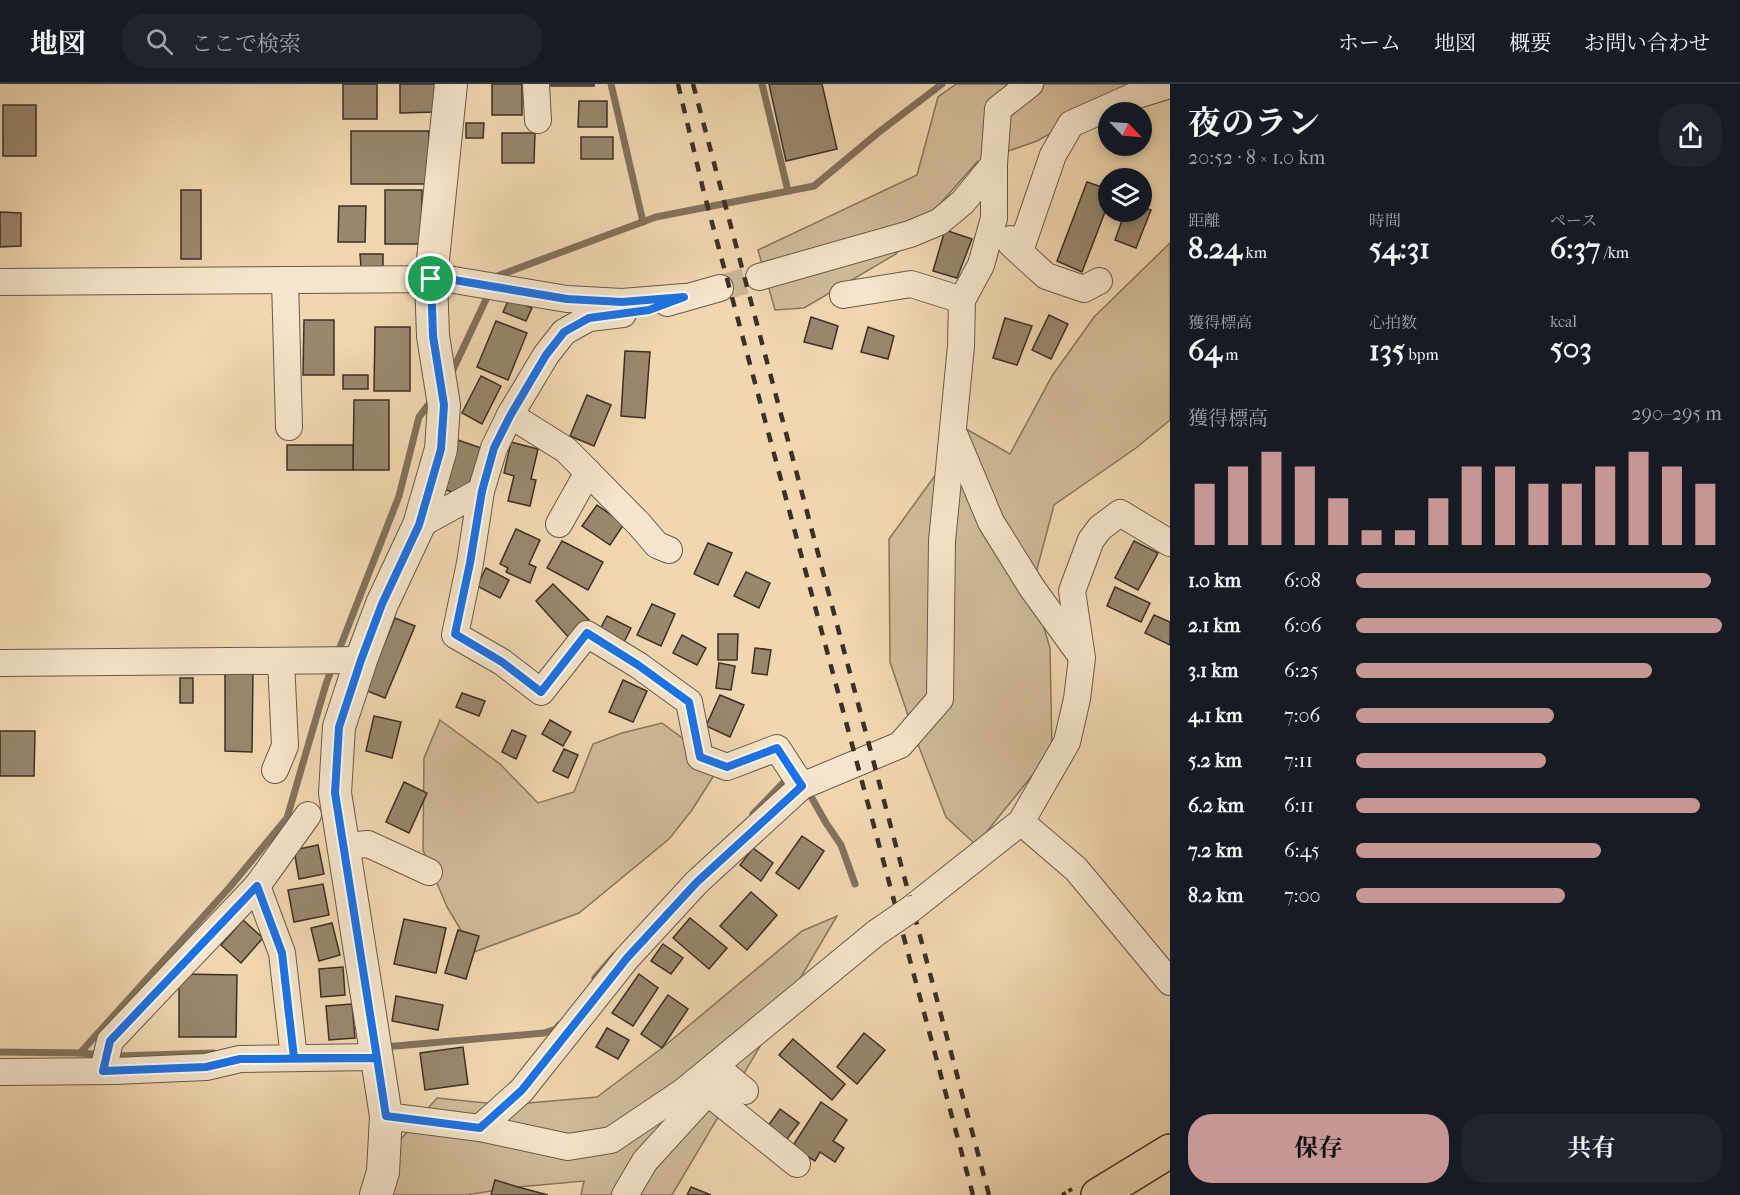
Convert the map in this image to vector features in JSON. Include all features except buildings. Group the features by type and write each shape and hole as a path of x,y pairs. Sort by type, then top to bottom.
{"main road":[{"path":"1098,1195 1170,1151"}],"street":[{"path":"376,1195 382,1172 386,1116 335,793 339,727 356,660 419,525 441,449 444,405 433,336 431,279 451,84"},
{"path":"536,84 538,120"},
{"path":"480,1128 522,1090 627,958 697,882 805,781 900,745 940,699 942,541 961,346 962,300 981,265 994,218 994,164 998,109 1029,84"},
{"path":"1020,251 1053,155 1071,124 1134,96 1170,85"},
{"path":"996,131 1011,162 1011,244 1046,276 1084,289 1099,281"},
{"path":"759,277 910,234 939,222 963,202 994,164"},
{"path":"0,282 448,279 578,300 622,302 684,297"},
{"path":"285,280 290,427"},
{"path":"843,295 911,284 962,300"},
{"path":"720,288 684,297 649,310 589,318 564,332 546,355 494,448 482,491 455,634 502,662 541,692 587,633 638,665 689,702 700,757 727,767 777,748 805,781"},
{"path":"510,416 567,450 657,545 669,550"},
{"path":"953,431 991,522 1032,588 1082,658"},
{"path":"559,524 588,472"},
{"path":"419,525 482,491"},
{"path":"625,1195 645,1161 715,1066 876,933 948,881 1021,822 1068,742 1077,699 1082,658 1072,591 1091,540 1100,528 1120,513 1170,543"},
{"path":"0,663 356,660"},
{"path":"276,770 285,746 281,661"},
{"path":"103,1070 110,1041 257,886 308,815"},
{"path":"1021,822 1076,868 1170,982"},
{"path":"343,846 368,844 429,872"},
{"path":"257,886 282,953 293,1050"},
{"path":"0,1072 206,1067 293,1050 376,1049"},
{"path":"715,1066 745,1090"},
{"path":"386,1116 480,1128 568,1146 611,1140 701,1087"},
{"path":"701,1087 797,1164"}],"shaded area":[{"path":"956,84 1138,84 1106,102 1098,102 1098,107 1037,141 977,162 896,254 804,308 775,310 758,250 917,175 938,97"},
{"path":"1170,243 1170,420 1136,448 1054,505 1032,588 1050,648 1052,751 976,845 946,817 890,662 889,539 968,430 1010,454 1052,376 1094,317"},
{"path":"440,720 500,764 538,803 574,792 593,744 622,733 662,723 689,743 716,772 692,810 669,839 579,913 474,952 447,907 423,850 424,758"},
{"path":"837,916 672,1195 581,1195 584,1181 465,1195 392,1195 401,1139 437,1098 506,1105 597,1097 662,1048 802,931"}],"waterway":[{"path":"611,84 643,222"},
{"path":"762,84 788,191"},
{"path":"494,281 497,276 656,217 814,186 942,84"},
{"path":"450,376 490,291"},
{"path":"337,655 399,496 419,417 432,400"},
{"path":"0,1052 80,1053 229,888 287,818 333,665"},
{"path":"753,814 785,781 791,779"},
{"path":"808,788 826,823 841,845 855,884"},
{"path":"595,978 615,955"},
{"path":"384,1047 544,1033 556,1029 559,1025"},
{"path":"80,1053 117,1056 214,1053"}],"tunnel":[{"path":"720,288 759,277"}],"railway":[{"path":"678,84 704,193 973,1195"},
{"path":"693,84 989,1195"}],"route":[{"path":"431,279 433,336 444,405 441,449 419,525 382,604 339,727 335,793 377,1058 240,1059 206,1067 103,1071 110,1041 257,886 282,953 294,1058 377,1058 386,1116 480,1128 522,1090 627,958 697,882 802,786 777,748 727,767 700,757 689,702 638,665 587,633 541,692 502,662 455,634 482,491 494,448 546,355 564,332 589,318 649,310 684,297 622,302 567,299 448,279 431,279"}]}
